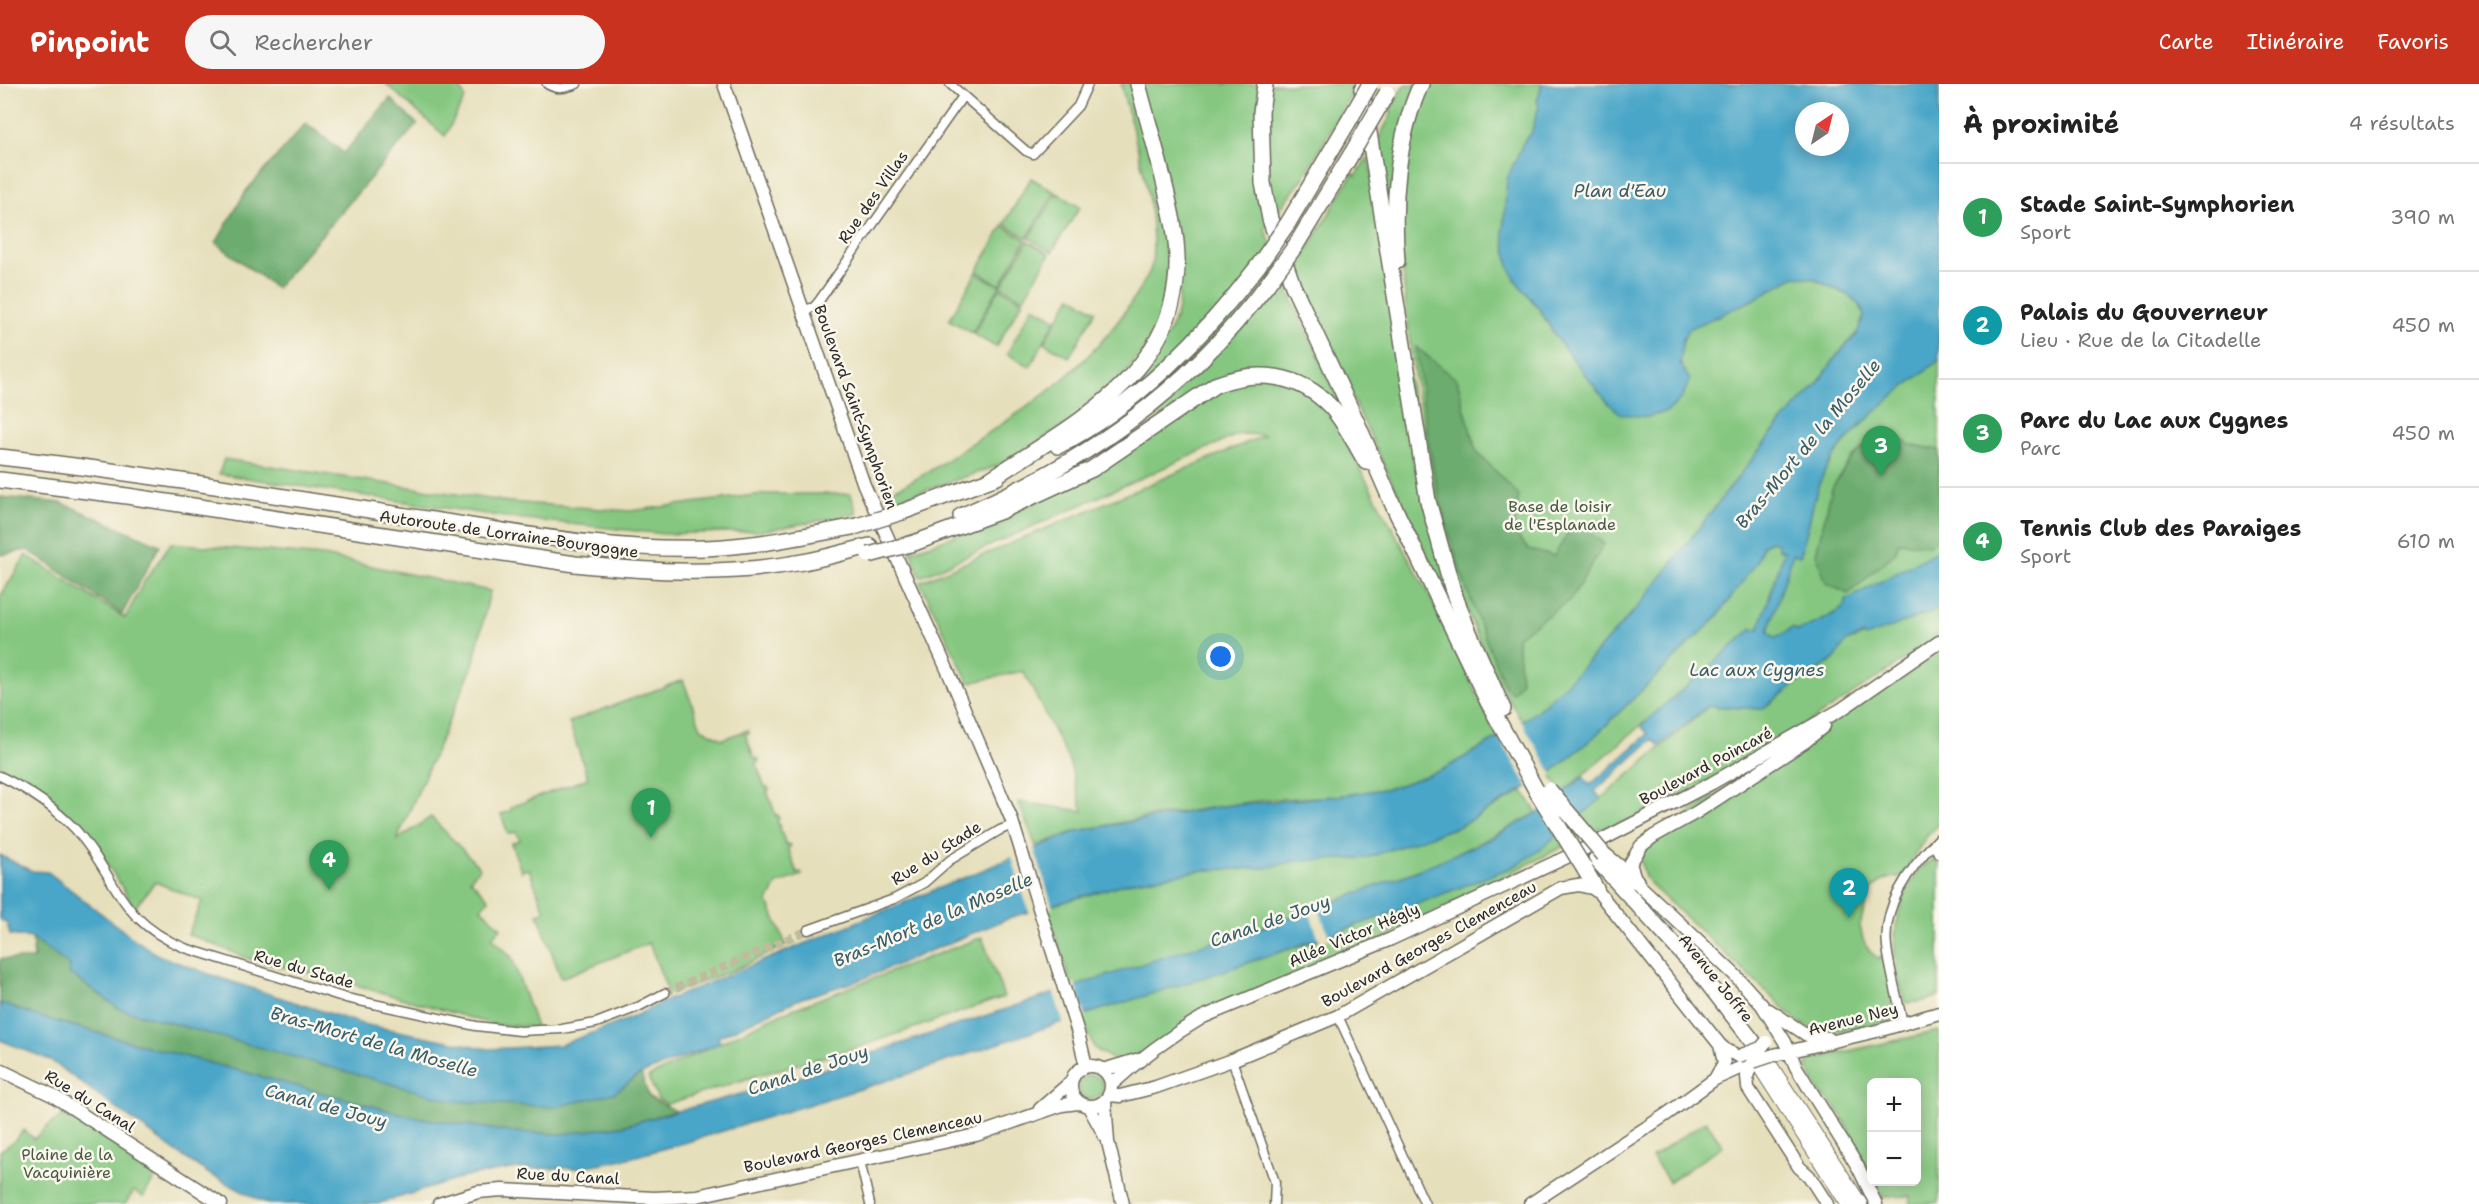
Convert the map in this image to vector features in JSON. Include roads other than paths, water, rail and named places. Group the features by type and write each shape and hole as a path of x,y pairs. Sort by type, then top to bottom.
{"highway":[{"path":"989,480 1063,432 1119,390 1140,367 1157,342 1167,320 1175,297 1177,262 1173,223 1138,84"},
{"path":"1265,84 1261,112 1260,148 1263,183 1270,219 1293,286 1393,505 1493,700 1543,790 1592,859 1596,889"},
{"path":"1361,84 1428,501 1442,555 1493,700"},
{"name":"Autoroute de Lorraine-Bourgogne","path":"0,457 143,476 542,536 642,548 703,548 763,544 857,526 989,480 1069,440 1129,399 1207,327 1258,266 1288,223 1370,84"},
{"path":"1409,386 1396,250 1396,213 1403,143 1421,84"},
{"path":"913,539 1032,484 1101,443 1184,375 1233,327 1296,245 1390,88"},
{"path":"913,539 1001,511 1092,469 1215,385 1235,377 1257,375 1291,380 1320,396 1332,409 1393,505"},
{"name":"Autoroute de Lorraine-Bourgogne","path":"0,480 127,496 564,563 635,570 726,571 804,562 818,566 913,539"},
{"path":"1543,790 1592,859 1636,881"},
{"name":"Avenue Joffre","path":"1592,859 1699,972 1752,1056"},
{"name":"Avenue Joffre","path":"1592,859 1692,974 1752,1056"}],"main road":[{"name":"Avenue Joffre","path":"1752,1056 1848,1204"},
{"name":"Avenue Joffre","path":"1752,1056 1860,1204"}],"street":[{"path":"547,84 554,88 564,89 577,84"},
{"name":"Boulevard Saint-Symphorien","path":"724,84 864,485 951,678 1015,829 1086,1066"},
{"path":"950,84 1033,154 1078,106 1088,84"},
{"name":"Rue des Villas","path":"803,310 814,307 819,301 963,96"},
{"name":"Boulevard Poincaré","path":"1592,859 1712,783 1842,709 1939,642"},
{"name":"Boulevard Poincaré","path":"1636,881 1630,864 1641,846 1806,741 1842,709"},
{"name":"Rue du Stade","path":"0,776 40,800 75,829 134,916 172,943 185,948 346,998 476,1026 520,1031 562,1029 596,1023 638,1007 665,993"},
{"name":"Rue du Stade","path":"808,930 894,899 924,883 930,875 960,854 1000,830 1015,829"},
{"path":"1903,1024 1887,947 1888,932 1894,903 1900,889 1911,870 1939,838"},
{"path":"1932,845 1939,853"},
{"name":"Allée Victor Hégly","path":"1109,1094 1140,1058 1170,1036 1203,1017 1390,939 1592,859"},
{"name":"Avenue Joffre","path":"1636,881 1735,975 1766,1011 1796,1067 1857,1167 1876,1204"},
{"name":"Boulevard Georges Clemenceau","path":"1109,1094 1120,1096 1156,1087 1232,1060 1338,1016 1561,888 1578,885 1596,889"},
{"name":"Avenue Joffre","path":"1596,889 1720,1045 1752,1056"},
{"path":"1766,1011 1770,1032 1752,1056 1748,1088 1794,1160 1827,1204"},
{"path":"1766,1011 1807,1035 1817,1038 1850,1037"},
{"name":"Avenue Ney","path":"1530,1204 1752,1056 1789,1051 1850,1037 1939,1013"},
{"path":"1338,1016 1425,1204"},
{"path":"1715,1079 1724,1063 1720,1045"},
{"name":"Allée Victor Hégly","path":"1103,1070 1140,1058"},
{"path":"1232,1060 1275,1182 1274,1204"},
{"path":"1108,1142 1083,1105 1072,1095 1071,1082 1076,1072 1086,1066 1098,1067 1110,1080 1108,1142 1123,1204"},
{"name":"Rue du Canal","path":"0,1070 51,1095 221,1204"},
{"name":"Boulevard Georges Clemenceau","path":"1034,1115 1071,1082"},
{"path":"1083,1105 1109,1094"},
{"name":"Boulevard Georges Clemenceau","path":"697,1200 976,1135 1034,1115 1083,1105"},
{"path":"860,1161 870,1204"},
{"name":"Rue du Canal","path":"439,1204 478,1192 502,1190 697,1200"}],"water":[{"path":"1542,84 1939,84 1939,360 1870,416 1827,467 1816,494 1800,556 1793,554 1768,632 1776,638 1792,628 1798,631 1823,620 1845,607 1846,600 1939,550 1939,609 1866,637 1862,635 1846,642 1833,661 1801,680 1762,709 1708,706 1659,746 1653,739 1595,791 1601,799 1540,850 1515,866 1404,909 1215,974 1068,1020 912,1073 629,1158 577,1168 512,1169 469,1176 377,1204 269,1204 211,1175 179,1154 50,1060 0,1040 0,1003 40,1017 410,1116 510,1132 564,1134 622,1126 778,1084 1185,950 1280,922 1416,871 1488,840 1537,813 1583,777 1590,785 1648,734 1641,726 1753,628 1759,629 1784,551 1778,549 1778,543 1771,541 1763,545 1757,562 1716,618 1594,737 1547,776 1460,826 1366,858 1296,861 1265,868 1205,870 1134,881 1012,917 857,981 799,999 718,1037 720,1043 641,1074 614,1093 554,1107 453,1101 120,1009 69,973 70,966 32,938 10,935 7,924 0,919 0,855 32,871 48,872 158,955 214,976 362,1024 489,1049 560,1045 629,1019 663,1002 1077,831 1231,805 1337,796 1391,788 1440,771 1498,738 1537,711 1578,672 1642,602 1773,432 1818,383 1838,354 1857,334 1864,315 1861,307 1850,296 1815,279 1795,276 1753,300 1689,329 1683,338 1680,364 1690,380 1682,398 1668,411 1648,417 1621,414 1609,404 1556,337 1540,310 1516,281 1509,266 1503,233 1507,179 1524,141 1531,134 1539,106 1537,101"}],"tunnel":[{"path":"665,993 808,930"}],"place":[{"name":"Parc du Lac aux Cygnes","path":"1881,476"},
{"name":"Stade Saint-Symphorien","path":"651,838"},
{"name":"Tennis Club des Paraiges","path":"329,890"},
{"name":"Palais du Gouverneur","path":"1849,918"}],"water label":[{"name":"Plan d'Eau","path":"1620,191"},
{"name":"Bras-Mort de la Moselle","path":"1808,444"},
{"name":"Lac aux Cygnes","path":"1757,670"},
{"name":"Bras-Mort de la Moselle","path":"933,920"},
{"name":"Canal de Jouy","path":"1270,921"},
{"name":"Bras-Mort de la Moselle","path":"374,1042"},
{"name":"Canal de Jouy","path":"808,1070"},
{"name":"Canal de Jouy","path":"326,1106"}],"park label":[{"name":"Base de loisir de l'Esplanade","path":"1560,515"},
{"name":"Plaine de la Vacquinière","path":"67,1163"}]}
